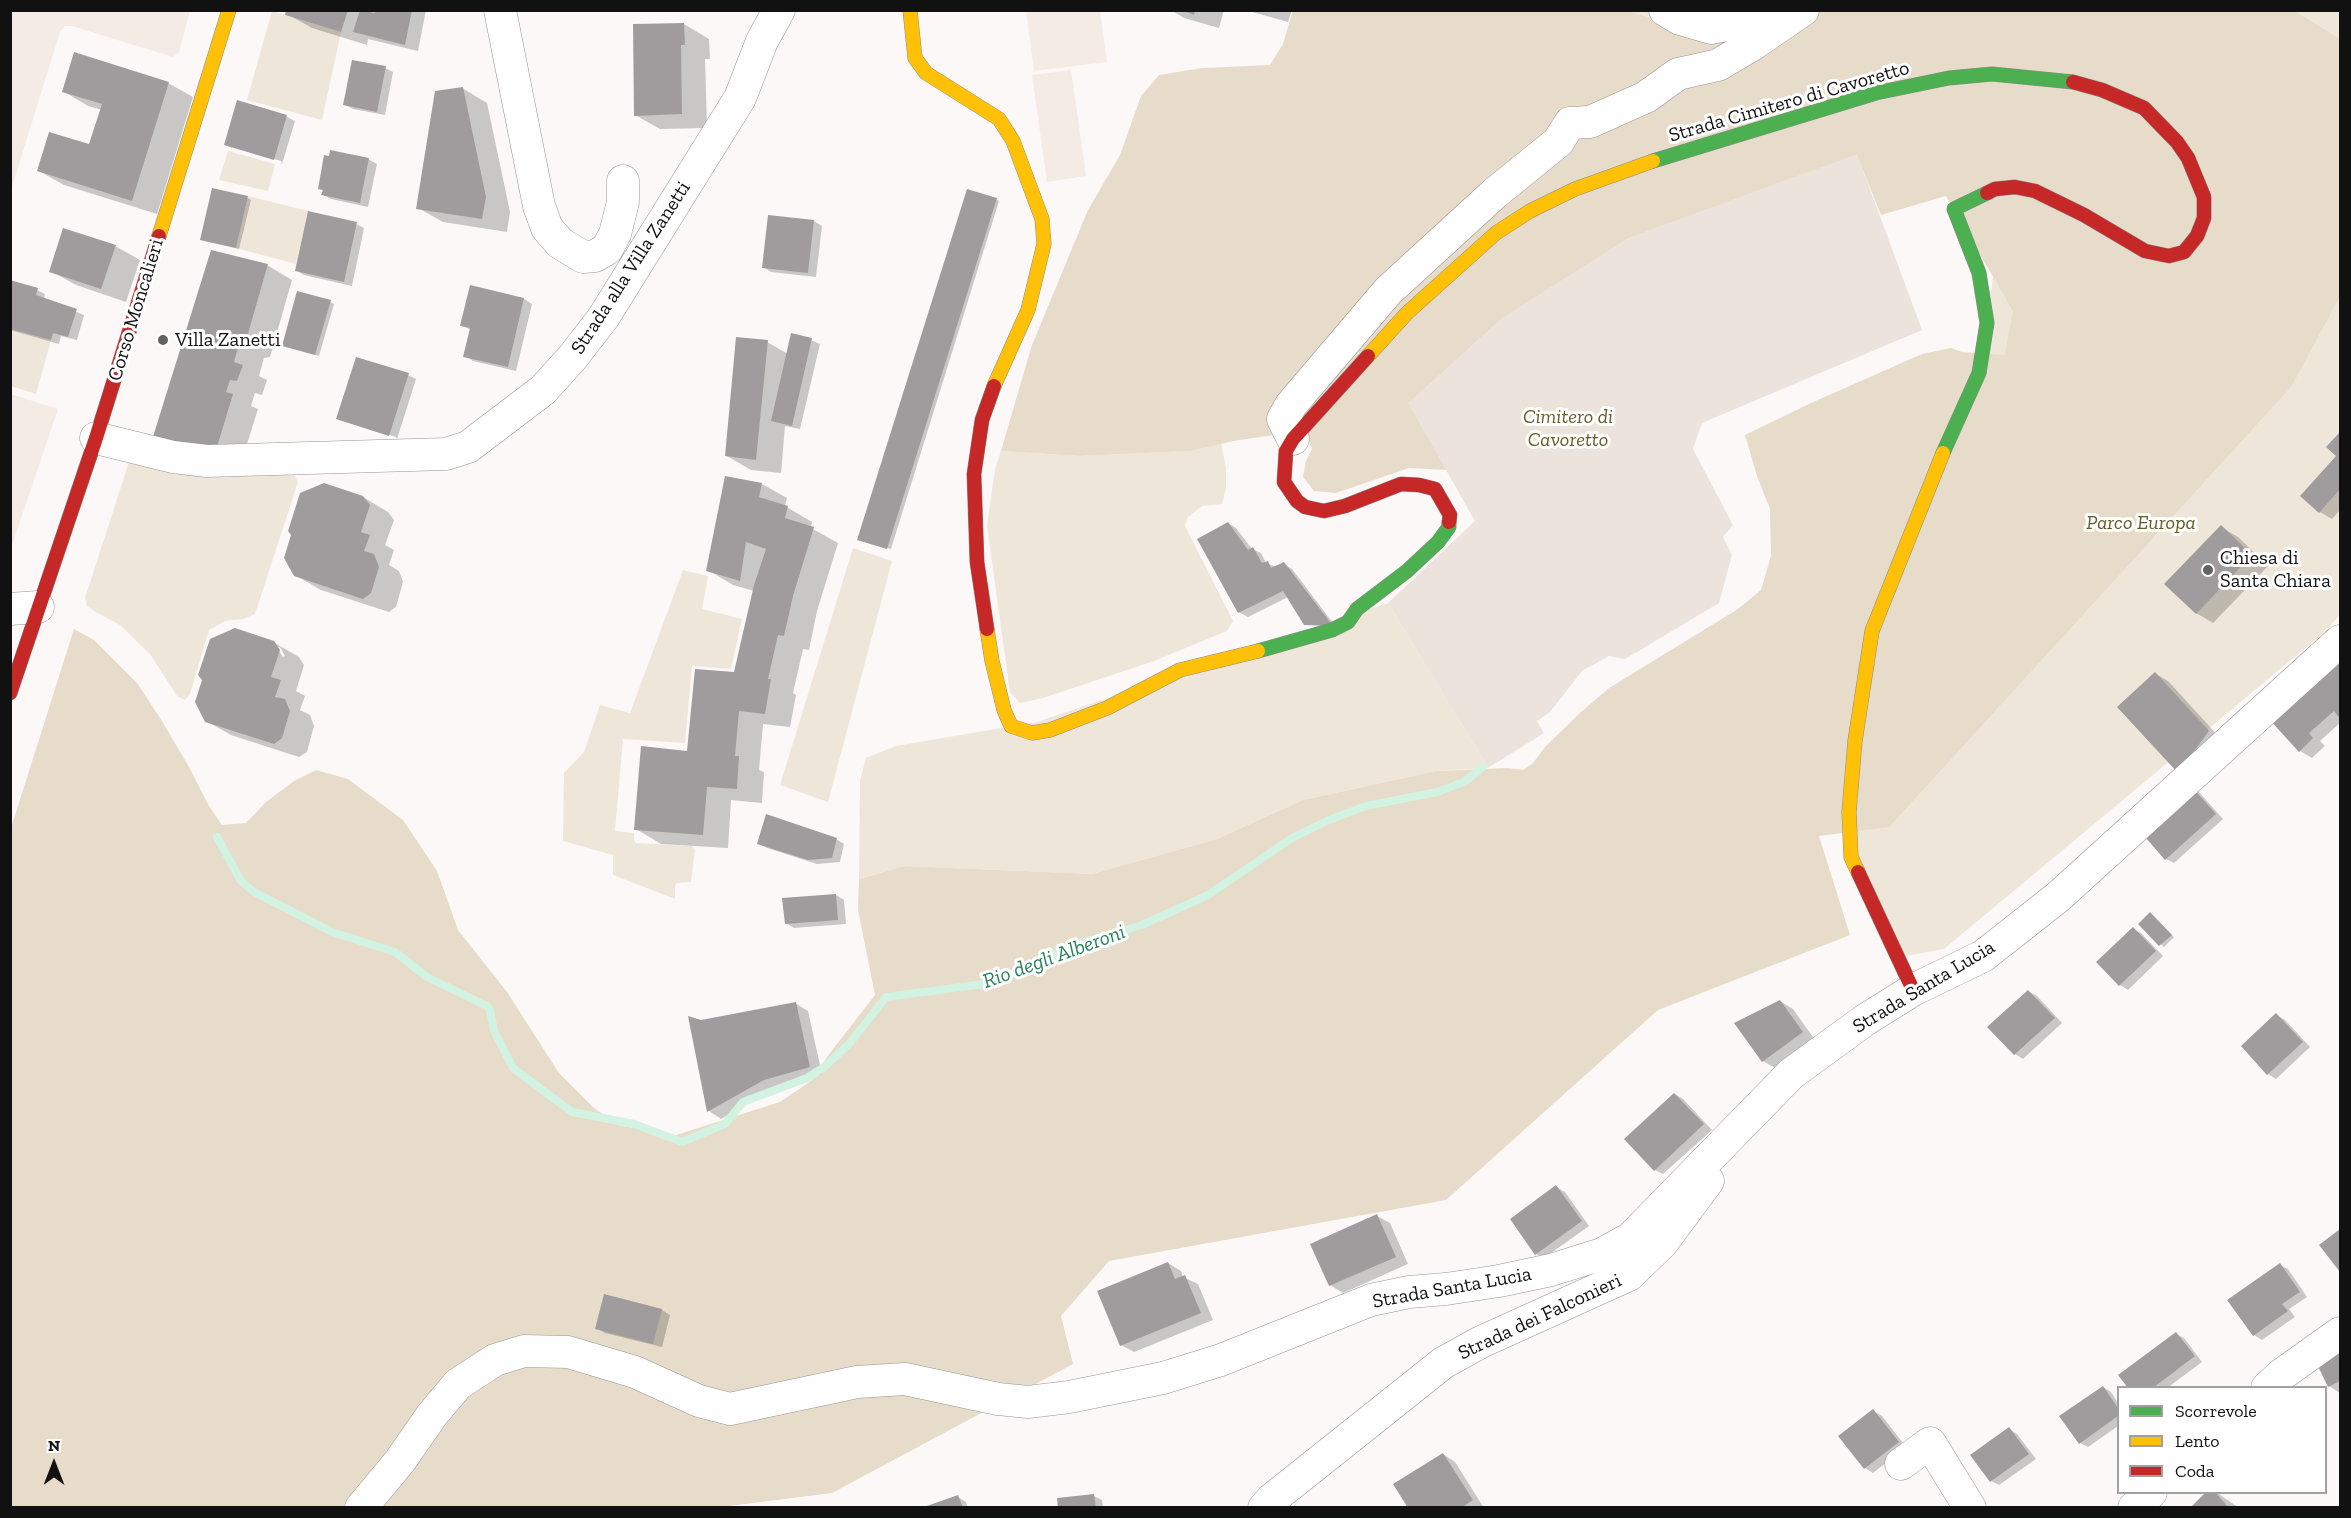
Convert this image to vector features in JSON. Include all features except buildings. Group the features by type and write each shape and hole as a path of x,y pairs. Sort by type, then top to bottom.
{"street":[{"name":"Corso Moncalieri","path":"10,693 24,608 96,438 229,10"},
{"path":"500,10 539,206 547,228 560,243 584,257 595,256 607,249 615,234 623,202 623,181"},
{"name":"Strada alla Villa Zanetti","path":"96,438 173,457 207,461 446,454 468,447 480,440 543,390 603,318 740,98 762,41 779,10"},
{"name":"Strada Cimitero di Cavoretto","path":"910,10 915,58 926,73 999,119 1012,141 1042,219 1044,244 1037,278 1024,321 1008,351 989,397 982,420 974,474 977,562 992,662 1004,710 1011,726 1032,733 1050,730 1107,708 1180,670 1292,643 1332,630 1348,622 1357,609 1407,571 1438,542 1449,528 1450,515 1435,489 1401,484 1345,506 1324,511 1305,507 1297,501 1284,482 1286,451 1293,439 1407,314 1464,260 1496,234 1530,212 1594,181 1623,170 1807,112 1876,93 1949,78 1992,74 2067,80 2102,90 2144,108 2177,142 2188,158 2205,197 2204,218 2197,236 2184,252 2169,256 2145,250 2035,191 2015,187 1995,189 1954,209 1979,273 1984,303 1987,323 1979,373 1946,446 1872,631 1855,741 1849,812 1851,856 1913,990"},
{"path":"1665,10 1680,19 1711,28 1748,21 1771,10"},
{"path":"1293,439 1284,419 1290,405 1388,291 1495,193 1558,142 1570,123 1590,122 1646,97 1678,74 1718,65 1803,10"},
{"name":"Strada Santa Lucia","path":"361,1508 458,1384 495,1360 524,1351 568,1352 635,1372 699,1401 730,1409 857,1382 905,1379 998,1399 1028,1402 1108,1390 1163,1378 1284,1337 1371,1300 1409,1292 1499,1281 1551,1270 1602,1254 1631,1238 1791,1074 1865,1020 1913,990 1983,956 2058,897 2340,640"},
{"name":"Strada dei Falconieri","path":"1264,1508 1288,1486 1443,1363 1480,1342 1629,1275 1662,1243 1681,1218 1750,1114"},
{"path":"2269,1386 2340,1333"},
{"path":"1901,1464 1930,1443 1970,1508"},
{"path":"2134,1508 2149,1494"}],"green space":[{"path":"1293,10 1630,11 1702,33 1743,10 2293,10 2340,39 2340,296 2291,387 1889,827 1819,836 1850,935 1658,1010 1446,1200 1109,1261 1061,1316 1073,1364 832,1493 713,1508 11,1508 11,828 74,629 94,640 137,683 162,721 222,825 246,823 266,802 294,781 316,770 348,779 403,820 437,871 458,930 507,992 559,1073 593,1107 617,1125 676,1135 780,1102 812,1080 875,995 858,910 859,879 905,866 1092,874 1217,839 1303,800 1436,771 1508,768 1523,770 1533,763 1545,747 1581,712 1609,688 1738,609 1761,590 1771,556 1770,509 1745,435 1922,354 1951,348 1962,352 2005,355 2013,311 1946,196 1881,215 1857,155 1409,403 1447,470 1409,468 1336,493 1314,491 1303,477 1306,461 1312,449 1307,437 1281,434 1233,441 1190,451 1079,456 1001,451 1032,345 1088,210 1120,155 1141,96 1159,75 1202,68 1270,65 1283,44"},
{"path":"272,11 341,32 322,120 247,100"},
{"name":"Parco Europa","path":"1315,11 2340,11 2340,614 2327,630 1944,949 1894,958 1849,836 1978,398 1996,252 2212,262"},
{"path":"228,151 275,164 268,191 219,180"},
{"name":"Cimitero di Cavoretto","path":"1857,154 1922,330 1702,423 1693,449 1733,525 1723,537 1732,555 1719,603 1625,659 1609,656 1582,671 1550,712 1537,721 1544,733 1488,768 1388,603 1475,521 1408,403 1502,318 1628,238"},
{"path":"248,196 308,211 296,264 236,248"},
{"path":"10,329 51,340 36,394 11,386"},
{"path":"1221,443 1226,468 1226,488 1222,504 1202,506 1187,518 1185,526 1233,621 1227,631 1154,661 1043,698 1020,703 1010,692 987,526 995,469 1001,451 1079,456 1190,451"},
{"path":"129,462 285,469 294,474 298,482 255,614 243,619 225,621 209,630 190,694 185,700 177,696 150,654 120,625 87,606 85,598"},
{"path":"853,548 892,561 828,802 780,785"},
{"path":"683,570 708,576 702,609 742,619 731,669 692,666 685,743 623,739 615,831 634,833 636,843 692,846 695,850 691,882 677,883 675,899 613,875 613,855 563,841 564,773 584,752 600,705 630,713"},
{"path":"1388,603 1488,768 1436,771 1303,800 1217,839 1092,874 905,866 859,879 860,781 866,758 896,746 1037,722"}],"shaded area":[{"path":"11,10 190,11 179,52 173,57 72,26 65,26 60,32 11,190"},
{"path":"1026,11 1100,11 1107,62 1034,71"},
{"path":"1071,70 1086,176 1047,182 1032,75"},
{"path":"10,394 58,409 11,548"}],"waterway":[{"name":"Rio degli Alberoni","path":"217,837 241,881 254,892 332,932 395,952 427,977 487,1006 490,1010 494,1031 513,1068 572,1112 634,1124 682,1142 725,1124 743,1102 807,1078 823,1068 849,1044 886,997 992,983 1077,944 1142,925 1208,895 1292,838 1329,820 1366,806 1437,792 1464,782 1483,767"}],"traffic: fast":[{"path":"1653,161 1876,93 1949,78 1992,74 2073,82"},
{"path":"1943,453 1979,373 1987,323 1979,273 1954,209 1987,193"},
{"path":"1258,651 1332,630 1348,622 1357,609 1407,571 1438,542 1449,527 1449,522"}],"traffic: slow":[{"path":"159,236 229,10"},
{"path":"910,10 915,58 926,73 999,119 1013,141 1042,219 1044,244 1028,310 994,386"},
{"path":"1368,356 1407,313 1496,233 1530,211 1575,189 1653,161"},
{"path":"1858,872 1851,857 1849,812 1855,741 1872,631 1943,453"},
{"path":"987,629 1004,710 1011,726 1032,733 1050,730 1107,708 1180,670 1258,651"}],"traffic: jam":[{"path":"1987,193 1995,189 2015,187 2035,191 2084,215 2145,251 2169,256 2184,252 2197,236 2204,218 2204,197 2188,158 2177,142 2144,108 2102,90 2073,82"},
{"path":"10,693 96,438 159,236"},
{"path":"1368,356 1293,439 1286,451 1284,482 1297,501 1305,507 1324,511 1345,506 1401,484 1419,485 1435,489 1450,515 1449,522"},
{"path":"987,629 977,562 974,474 982,420 994,386"},
{"path":"1858,872 1913,990"}],"place":[{"name":"Villa Zanetti","path":"163,340"},
{"name":"Chiesa di Santa Chiara","path":"2208,570"}]}
